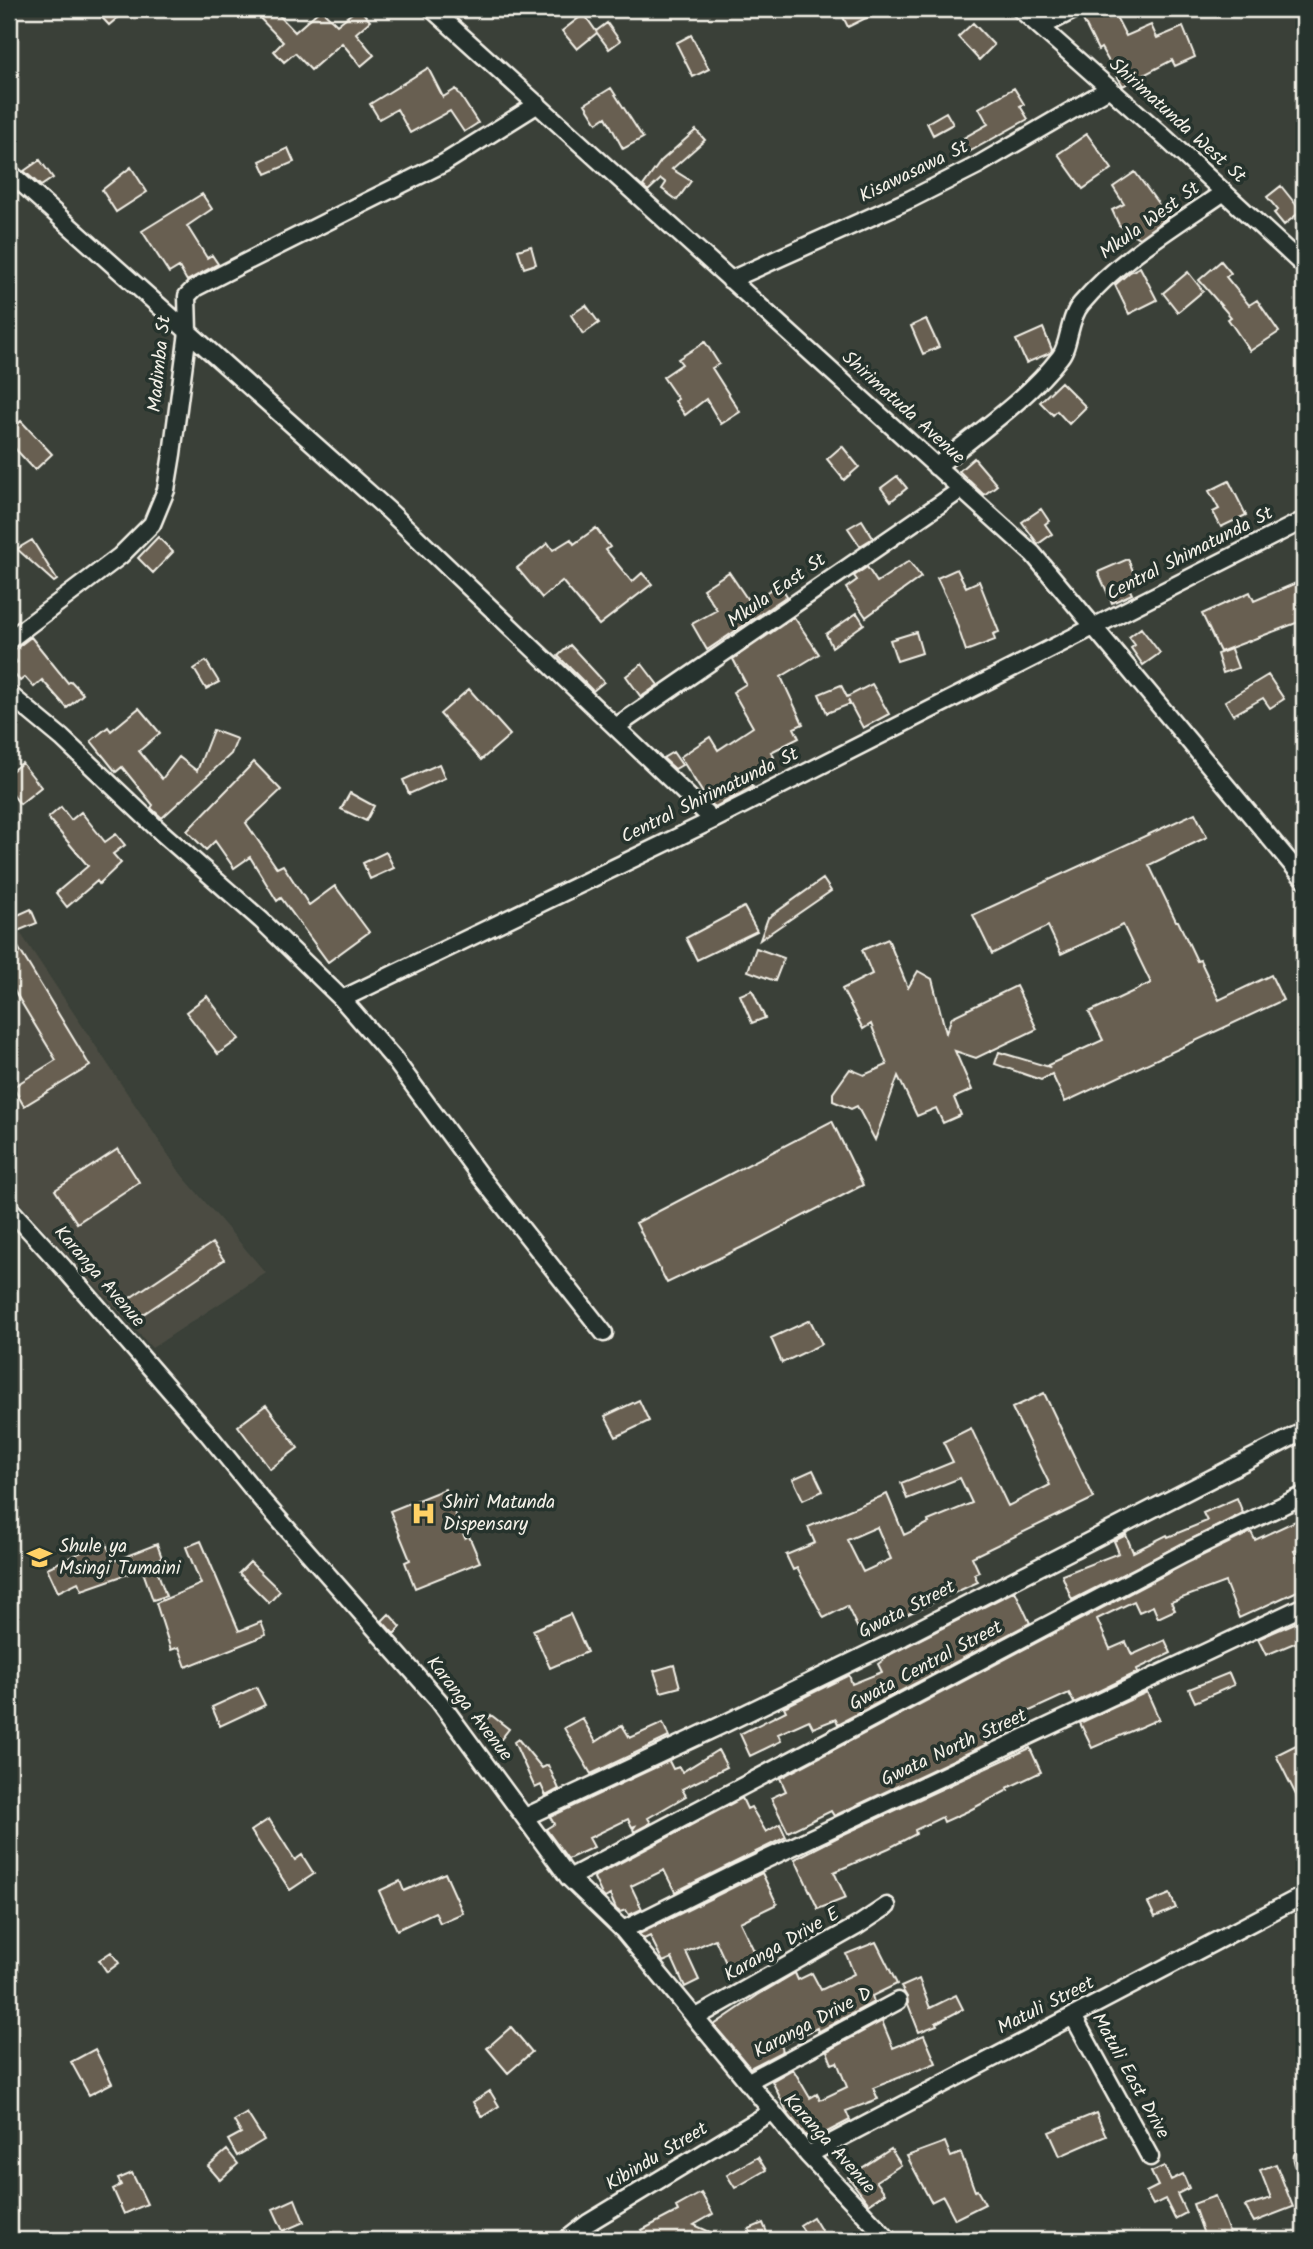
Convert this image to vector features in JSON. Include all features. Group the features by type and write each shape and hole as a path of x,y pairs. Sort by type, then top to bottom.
{"street":[{"name":"Shirimatuda Avenue","path":"432,9 1033,554 1304,879"},
{"name":"Shirimatunda West St","path":"1020,9 1304,266"},
{"path":"1041,27 1076,9"},
{"name":"Kisawasawa St","path":"730,280 911,199 978,165 1110,88"},
{"name":"Madimba St","path":"9,640 120,556 152,524 166,490 188,332 187,296 195,288 444,163 538,104"},
{"path":"9,172 388,510 713,820"},
{"name":"Mkula West St","path":"936,467 1010,407 1052,367 1063,354 1070,325 1080,305 1121,264 1224,192"},
{"name":"Mkula East St","path":"617,726 962,489"},
{"name":"Central Shimatunda St","path":"1094,626 1304,520"},
{"name":"Central Shirimatunda St","path":"342,999 713,820 1094,626"},
{"path":"9,694 62,738 161,832 261,920 342,999 394,1059 480,1176 604,1333"},
{"name":"Karanga Avenue","path":"9,1208 439,1701 569,1878 623,1930 808,2155 890,2240"},
{"name":"Gwata Street","path":"525,1816 903,1637 1304,1431"},
{"name":"Gwata Central Street","path":"569,1878 1184,1553 1304,1495"},
{"name":"Gwata North Street","path":"623,1930 738,1872 1304,1606"},
{"name":"Matuli Street","path":"808,2155 1304,1895"},
{"name":"Karanga Drive E","path":"695,2018 857,1926 887,1906"},
{"name":"Karanga Drive D","path":"747,2082 898,2001"},
{"name":"Matuli East Drive","path":"1073,2016 1150,2157"},
{"name":"Kibindu Street","path":"566,2240 588,2223 771,2112"}],"shaded area":[{"path":"9,916 181,1174 266,1273 152,1348 9,1191"}],"building":[{"path":"94,9 128,9 109,25"},
{"path":"251,9 273,9 295,32 321,9 337,25 360,9 370,21 356,33 374,55 361,66 342,43 311,70 295,53 284,62 274,51 283,42"},
{"path":"839,9 884,9 848,27"},
{"path":"1102,9 1112,9 1126,36 1151,25 1157,38 1183,27 1195,57 1175,66 1172,60 1123,86 1101,48 1098,50 1082,18"},
{"path":"584,14 596,31 607,23 620,41 609,49 597,33 577,49 562,31"},
{"path":"973,23 994,45 979,60 958,37"},
{"path":"691,35 709,69 693,77 676,43"},
{"path":"428,68 443,97 456,89 478,123 464,132 450,111 410,133 397,109 379,119 370,104"},
{"path":"611,88 643,138 623,149 606,117 597,123 585,104"},
{"path":"1014,88 1024,104 1020,106 1028,119 960,157 953,144 988,124 979,108"},
{"path":"946,112 953,124 933,135 927,123"},
{"path":"696,130 705,140 672,169 691,181 677,200 662,189 666,183 661,179 648,191 643,186 661,161"},
{"path":"1087,134 1112,169 1083,189 1058,154"},
{"path":"288,148 294,162 266,174 260,161"},
{"path":"40,160 53,178 41,186 24,171"},
{"path":"131,167 147,192 116,212 102,190"},
{"path":"1135,172 1168,217 1139,238 1119,225 1112,210 1124,204 1113,187"},
{"path":"1281,186 1301,211 1284,225 1274,213 1278,210 1267,197"},
{"path":"202,194 212,209 187,226 207,258 212,255 218,264 187,281 179,267 169,273 142,231"},
{"path":"531,246 536,264 524,268 518,250"},
{"path":"1221,261 1231,273 1226,277 1249,305 1257,300 1279,332 1250,351 1228,319 1231,317 1199,280"},
{"path":"1140,267 1157,300 1129,314 1115,285"},
{"path":"1188,272 1203,291 1178,312 1163,293"},
{"path":"586,305 599,323 583,334 571,315"},
{"path":"926,319 939,347 923,354 911,326"},
{"path":"1043,328 1052,350 1026,363 1016,340"},
{"path":"705,342 719,364 712,368 740,412 721,424 706,399 685,415 663,377 682,364 678,359"},
{"path":"1061,382 1086,407 1069,424 1057,411 1053,415 1040,402"},
{"path":"21,421 52,454 35,470 9,442 9,432"},
{"path":"842,446 859,467 844,480 827,459"},
{"path":"974,458 997,485 984,495 959,471"},
{"path":"897,476 907,488 891,501 881,488"},
{"path":"1229,481 1246,515 1221,527 1213,512 1219,509 1209,491"},
{"path":"1041,509 1049,521 1045,524 1052,534 1038,544 1022,522"},
{"path":"862,520 873,538 860,546 848,528"},
{"path":"596,528 610,547 606,550 632,582 642,573 652,584 599,625 562,581 542,598 517,568 548,543 553,550 571,539 574,544"},
{"path":"158,537 173,552 153,573 138,558"},
{"path":"32,540 57,580 54,582 17,549"},
{"path":"1128,559 1136,578 1126,582 1132,594 1112,603 1098,572"},
{"path":"909,561 921,577 866,617 846,588 857,580 854,576 867,567 877,582"},
{"path":"957,569 966,587 979,581 999,632 993,634 995,640 966,651 951,607 937,578"},
{"path":"729,572 750,603 779,584 787,596 707,650 692,624 717,610 703,589"},
{"path":"1296,583 1304,601 1304,620 1220,652 1202,614 1250,592 1254,601"},
{"path":"857,613 864,624 832,647 826,634"},
{"path":"794,617 819,654 781,677 803,724 794,728 799,738 771,752 774,757 741,779 753,787 715,807 708,801 680,757 710,737 718,750 753,727 733,692 746,684 733,659"},
{"path":"1141,628 1160,653 1143,665 1131,648 1135,645 1129,637"},
{"path":"916,632 922,653 897,661 890,640"},
{"path":"31,637 68,683 71,681 83,694 67,708 42,680 34,687 25,677 20,681 9,668 17,662 10,653"},
{"path":"570,645 604,682 593,691 558,656"},
{"path":"1231,649 1238,668 1223,673 1217,654"},
{"path":"206,661 219,682 206,689 194,669"},
{"path":"642,664 658,685 641,697 626,676"},
{"path":"1268,675 1284,699 1270,708 1263,698 1233,715 1225,701"},
{"path":"872,684 889,714 863,728 848,700 850,704 827,713 819,694 841,685 847,697"},
{"path":"469,689 510,735 481,760 440,714"},
{"path":"139,708 160,733 139,751 162,779 179,757 197,771 213,730 237,739 231,754 162,818 151,808 153,805 122,767 116,772 91,741 108,727 111,731"},
{"path":"673,752 682,765 675,769 663,758"},
{"path":"254,762 281,790 246,823 277,868 283,865 309,905 335,886 369,932 328,962 281,898 277,901 250,857 234,868 215,841 206,850 187,831"},
{"path":"22,763 41,787 20,804 9,790 9,773"},
{"path":"439,764 445,778 409,794 403,780"},
{"path":"350,793 374,806 366,821 341,809"},
{"path":"61,807 71,820 81,812 105,842 116,834 125,845 113,854 121,863 99,884 97,881 67,907 56,893 88,866 48,818"},
{"path":"1195,813 1207,837 1149,865 1219,1000 1271,975 1283,1000 1065,1102 1052,1074 1041,1080 995,1064 999,1052 1049,1067 1048,1065 1103,1040 1089,1012 1151,983 1123,925 1061,954 1048,926 992,954 973,915"},
{"path":"386,852 394,868 370,879 363,863"},
{"path":"823,879 831,891 760,940 768,918"},
{"path":"744,907 757,931 697,960 686,938"},
{"path":"31,909 37,923 10,934 90,1066 24,1106 13,1087 56,1060 9,982 9,919"},
{"path":"888,939 908,988 918,971 932,979 946,1033 952,1017 1016,986 1037,1029 976,1058 955,1051 972,1090 954,1098 961,1115 943,1123 936,1108 917,1116 898,1076 875,1140 857,1106 851,1109 833,1101 833,1093 850,1069 864,1075 887,1065 871,1024 863,1029 842,989 872,974 862,950"},
{"path":"756,948 784,958 775,981 748,971"},
{"path":"752,990 765,1018 752,1023 740,995"},
{"path":"207,996 239,1039 218,1054 186,1012"},
{"path":"832,1121 863,1185 667,1283 636,1223"},
{"path":"118,1149 139,1182 77,1223 55,1190"},
{"path":"212,1243 224,1260 139,1317 127,1300"},
{"path":"810,1320 822,1344 782,1363 771,1338"},
{"path":"1044,1393 1094,1498 972,1557 979,1572 974,1574 978,1582 893,1621 892,1619 861,1635 847,1606 824,1618 797,1568 793,1570 786,1555 815,1543 808,1527 887,1494 904,1535 929,1523 928,1521 972,1503 960,1478 907,1499 901,1483 953,1462 943,1442 971,1428 1008,1506 1050,1485 1012,1408","holes":["877,1527 891,1559 863,1572 847,1540"]},
{"path":"639,1400 649,1421 616,1437 605,1416"},
{"path":"266,1405 298,1448 270,1469 238,1426"},
{"path":"813,1470 823,1491 803,1500 793,1479"},
{"path":"445,1489 465,1538 469,1536 480,1562 415,1588 405,1562 410,1560 390,1511"},
{"path":"1237,1498 1243,1513 1072,1600 1062,1575 1119,1553 1114,1541 1126,1535 1133,1552 1167,1535 1168,1537 1207,1521 1203,1513"},
{"path":"1304,1517 1304,1546 1294,1551 1304,1571 1304,1588 1239,1618 1225,1582 1171,1602 1175,1610 1158,1618 1153,1606 1139,1612 1134,1601 1097,1619 1110,1649 1126,1642 1132,1655 1165,1640 1171,1653 1074,1703 1069,1693 1010,1720 1012,1724 984,1738 987,1744 834,1816 831,1811 788,1832 771,1798 786,1791 780,1778 1189,1562 1251,1532 1255,1540"},
{"path":"105,1541 114,1561 157,1544 162,1558 154,1561 166,1596 153,1600 142,1569 82,1590 78,1582 58,1592 47,1568"},
{"path":"201,1541 239,1631 261,1622 266,1635 186,1667 179,1647 171,1650 156,1603 201,1584 186,1547"},
{"path":"250,1562 280,1591 269,1603 239,1573"},
{"path":"1015,1591 1030,1623 838,1724 836,1719 813,1728 809,1720 778,1734 781,1741 750,1756 740,1734 786,1711 784,1707 849,1675 852,1684 882,1672 878,1664 891,1654"},
{"path":"389,1614 401,1627 394,1634 382,1621"},
{"path":"570,1614 587,1652 550,1668 533,1630"},
{"path":"1304,1619 1304,1639 1266,1655 1258,1639"},
{"path":"674,1665 680,1687 661,1692 654,1671"},
{"path":"1229,1673 1234,1685 1195,1702 1189,1689"},
{"path":"256,1687 265,1705 220,1726 212,1707"},
{"path":"1147,1692 1159,1719 1092,1748 1080,1723"},
{"path":"491,1715 509,1729 498,1743 480,1728"},
{"path":"582,1718 596,1742 622,1725 630,1738 663,1723 669,1737 591,1774 564,1728"},
{"path":"518,1739 542,1768 548,1765 559,1789 546,1796 541,1785 535,1788 514,1742"},
{"path":"1304,1741 1304,1811 1276,1755"},
{"path":"1030,1748 1041,1772 968,1811 944,1822 942,1817 915,1830 916,1834 889,1848 834,1872 846,1898 818,1909 795,1859"},
{"path":"718,1750 727,1767 682,1789 686,1796 648,1818 651,1823 634,1832 635,1826 632,1827 628,1819 589,1838 594,1847 568,1859 546,1829 554,1824 550,1817 669,1761 673,1769 679,1767 682,1772"},
{"path":"742,1798 747,1809 751,1807 766,1832 780,1824 786,1837 675,1892 664,1870 631,1886 642,1909 629,1915 626,1910 620,1912 616,1909 610,1895 605,1898 602,1895 595,1876"},
{"path":"269,1819 295,1860 302,1855 314,1874 290,1890 251,1831"},
{"path":"445,1873 463,1913 440,1923 435,1912 397,1930 379,1891 400,1881 404,1891"},
{"path":"762,1873 777,1904 740,1922 759,1961 731,1974 715,1939 686,1952 699,1980 685,1987 672,1958 663,1962 650,1936 644,1939 639,1934"},
{"path":"1170,1894 1176,1908 1155,1917 1148,1903"},
{"path":"876,1942 897,1984 872,1996 874,2002 818,2032 817,2028 781,2045 783,2051 750,2068 714,2025 795,1973 798,1980 812,1973 821,1990 854,1974 846,1954"},
{"path":"111,1952 119,1963 107,1972 99,1960"},
{"path":"919,1979 930,2008 956,1995 963,2009 936,2023 937,2025 919,2032 901,1987"},
{"path":"882,2021 893,2048 924,2035 936,2063 873,2088 878,2099 846,2111 850,2120 810,2141 788,2114 772,2081 793,2069 810,2098 817,2094 820,2100 847,2087 837,2062 832,2064 827,2051"},
{"path":"511,2027 532,2052 508,2073 487,2048"},
{"path":"95,2049 112,2083 89,2095 71,2062"},
{"path":"490,2091 499,2106 482,2117 473,2102"},
{"path":"247,2113 264,2140 237,2156 228,2140 241,2133 234,2121"},
{"path":"1096,2113 1106,2136 1060,2156 1049,2132"},
{"path":"945,2142 951,2157 961,2153 975,2191 977,2190 985,2204 955,2219 943,2196 931,2202 907,2156"},
{"path":"891,2149 901,2165 876,2181 885,2193 869,2204 848,2177"},
{"path":"227,2150 238,2164 220,2180 208,2166"},
{"path":"758,2157 766,2170 735,2188 727,2175"},
{"path":"1276,2164 1293,2207 1254,2222 1245,2206 1271,2198 1260,2170"},
{"path":"1164,2166 1171,2180 1183,2174 1189,2188 1177,2194 1186,2213 1175,2219 1165,2199 1153,2205 1146,2192 1158,2186 1151,2172"},
{"path":"132,2173 147,2204 124,2214 113,2189 121,2185 118,2179"},
{"path":"701,2193 713,2214 694,2225 728,2240 648,2240 642,2230 678,2211 676,2207"},
{"path":"1215,2196 1232,2240 1206,2240 1193,2204"},
{"path":"295,2199 304,2222 283,2231 273,2209"},
{"path":"813,2217 824,2235 816,2240 809,2240 800,2225"},
{"path":"763,2223 770,2240 754,2240 749,2229"}],"place":[{"name":"Shiri Matunda Dispensary","path":"423,1514"},
{"name":"Shule ya Msingi Tumaini","path":"39,1558"}]}
